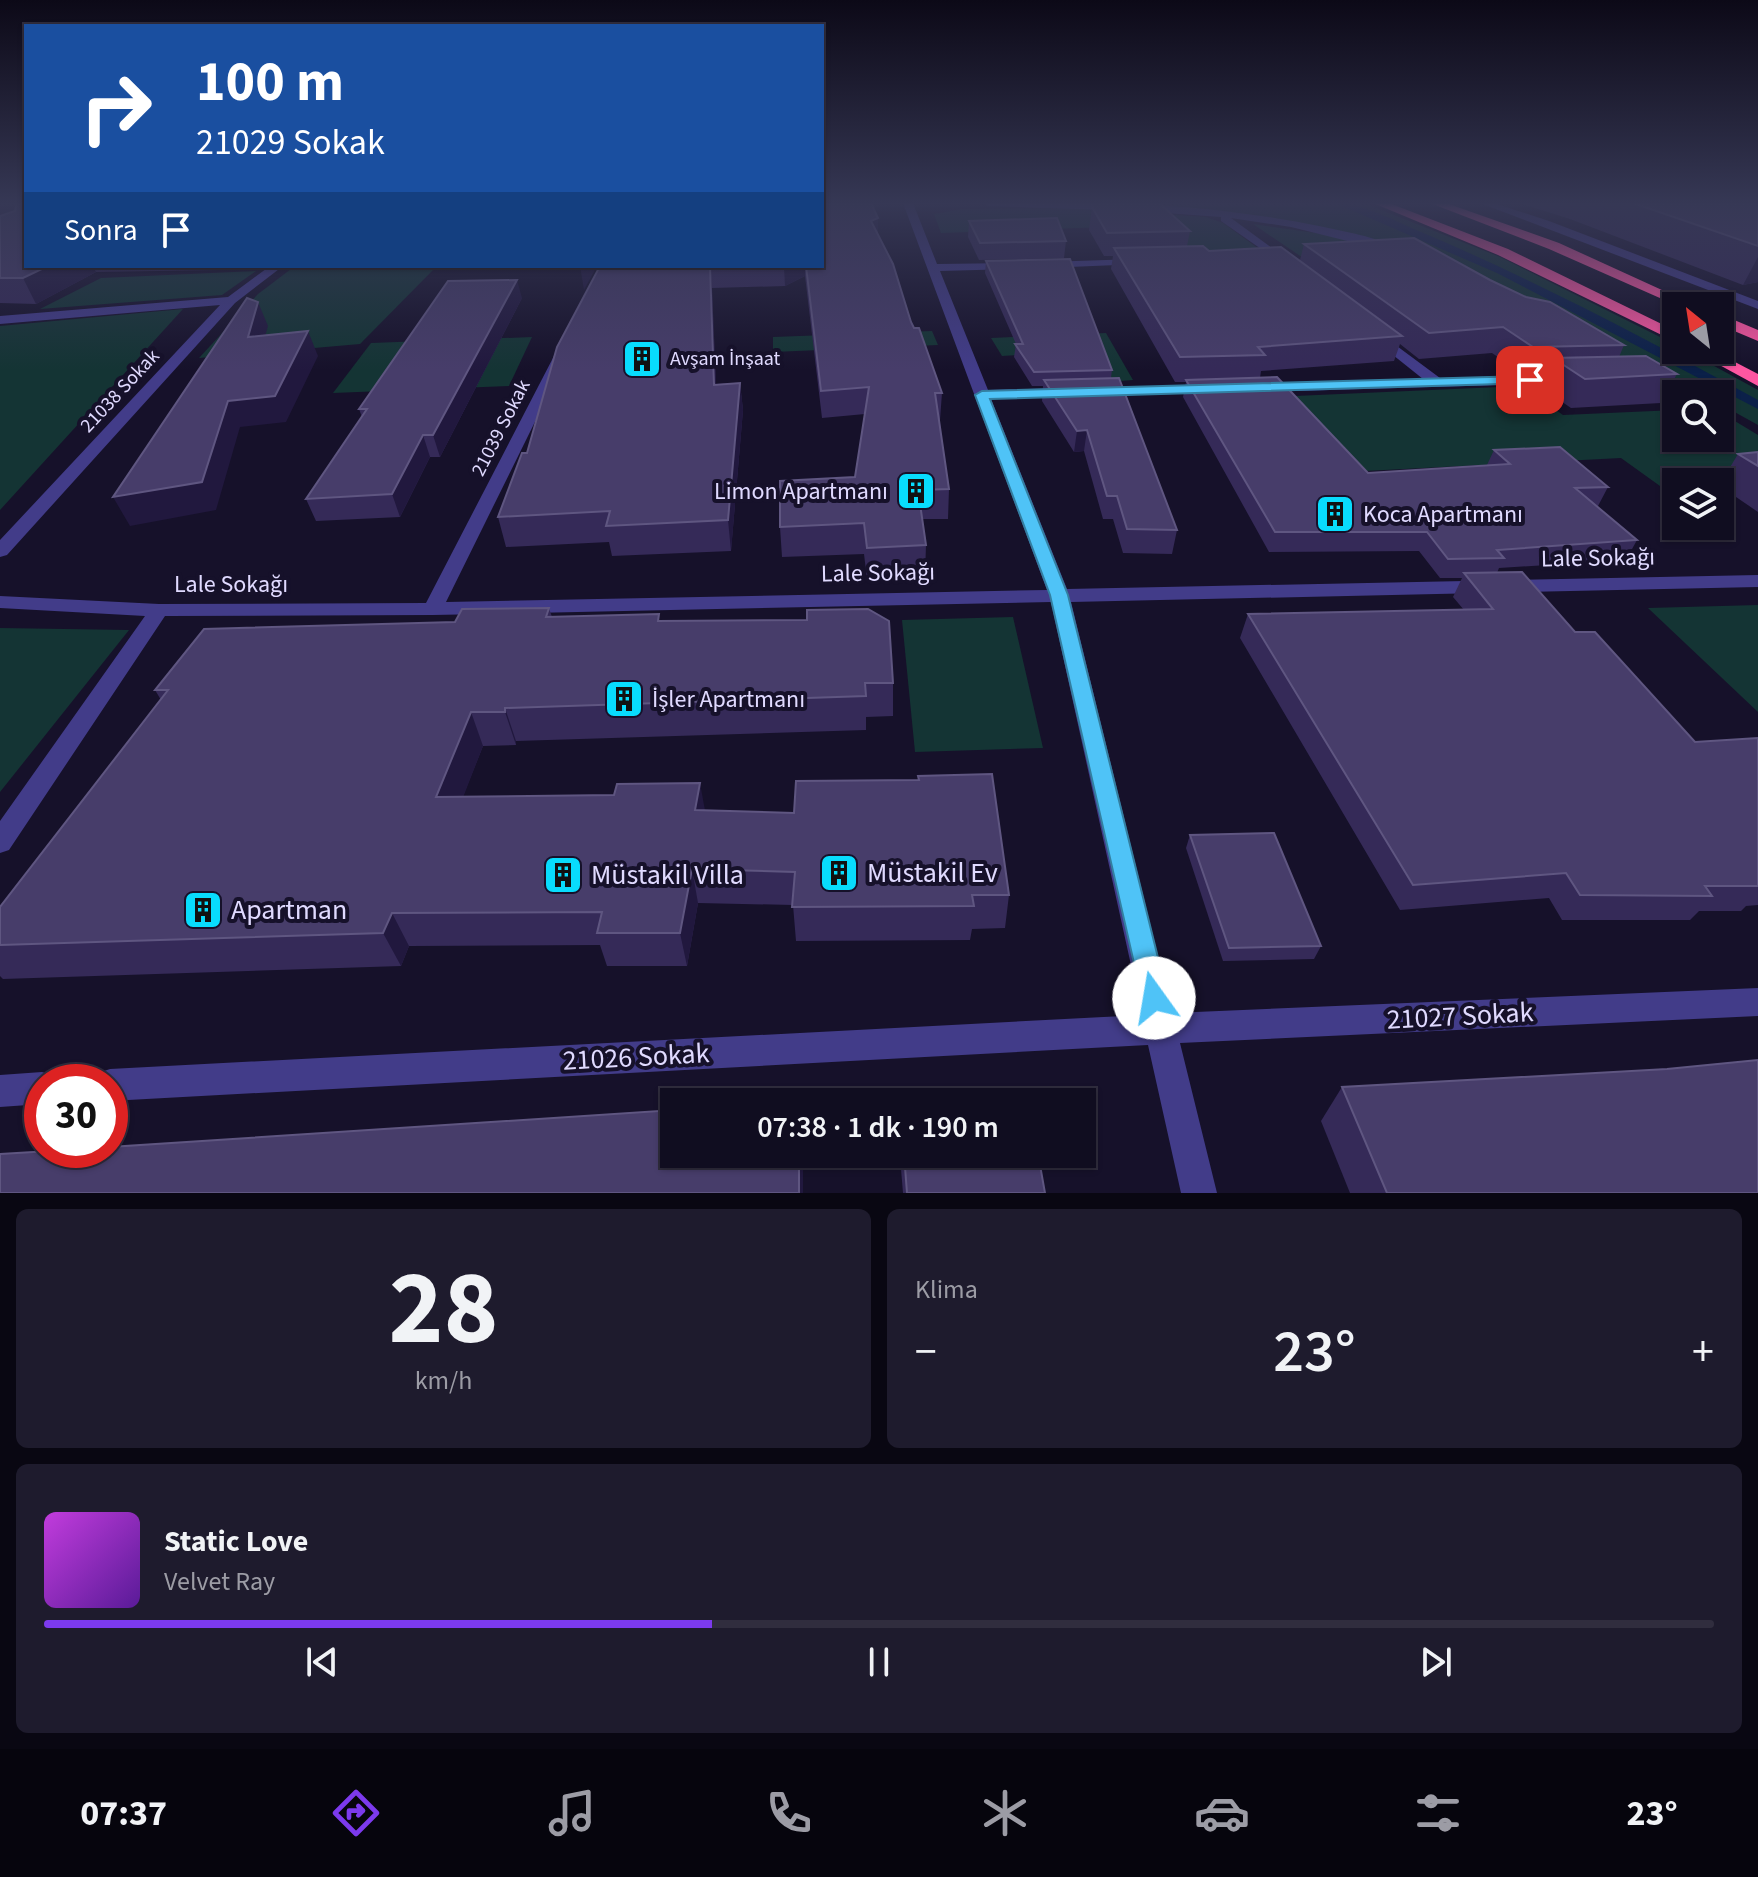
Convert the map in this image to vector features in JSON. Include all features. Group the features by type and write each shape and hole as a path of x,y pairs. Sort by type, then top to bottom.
{"highway":[{"path":"1517,259 1662,330"},
{"path":"1583,259 1662,294"},
{"path":"1734,325 1758,336"},
{"path":"1726,364 1758,381"}],"street":[{"path":"929,259 1059,595 1199,1193"},
{"path":"1264,259 1269,259"},
{"path":"1281,259 1304,278"},
{"path":"1638,259 1758,305"},
{"path":"933,268 1154,262"},
{"name":"21038 Sokak","path":"0,551 231,300 274,268"},
{"path":"0,320 231,300"},
{"path":"1364,325 1437,383"},
{"name":"21039 Sokak","path":"433,609 564,348"},
{"path":"982,395 1589,379"},
{"name":"Lale Sokağı","path":"0,602 159,610 433,609 1758,581"},
{"path":"0,842 159,610"},
{"name":"21027 Sokak","path":"1161,1029 1758,1002"},
{"name":"21026 Sokak","path":"128,1084 1161,1029"},
{"path":"0,1091 24,1089"}],"green space":[{"path":"1304,259 1503,259 1662,338 1662,364 1711,364 1758,390 1758,425 1734,412 1734,380 1678,380 1650,364 1617,366 1312,264"},
{"path":"292,268 435,268 360,344 199,358 258,294"},
{"path":"256,271 222,295 40,309 101,278"},
{"path":"183,309 0,510 0,326"},
{"path":"932,331 938,345 773,352 773,337"},
{"path":"1106,333 1133,380 1057,386 1062,352 1002,356 991,338"},
{"path":"532,337 509,386 333,393 371,343"},
{"path":"1522,386 1563,415 1662,411 1662,452 1734,452 1734,420 1758,435 1758,481 1734,481 1734,468 1662,468 1660,486 1621,458 1365,471 1295,396"},
{"path":"1758,605 1758,712 1648,608"},
{"path":"1013,617 1043,748 915,752 902,620"},
{"path":"0,628 129,630 0,792"}],"building":[{"path":"0,259 24,259 24,268 44,268 23,278 0,278"},
{"path":"824,259 890,259 911,322 914,328 919,328 942,393 935,393 949,489 918,490 926,545 867,548 864,523 780,527 780,481 855,477 869,387 821,391 806,268 824,268"},
{"path":"1070,259 1112,370 1034,372 1015,344 1023,344 986,261"},
{"path":"1120,259 1297,259 1402,336 1258,347 1265,355 1180,357"},
{"path":"1325,259 1451,259 1526,297 1550,302 1624,345 1533,347 1503,327 1429,333"},
{"path":"599,268 710,268 714,385 740,383 728,520 606,526 610,511 498,517 522,453 527,453 557,347"},
{"path":"517,280 433,435 423,435 392,494 306,499 367,409 359,409 448,281"},
{"path":"247,298 258,302 248,337 308,331 275,396 228,401 202,482 113,497"},
{"path":"1646,356 1677,374 1585,379 1553,358"},
{"path":"1277,377 1368,473 1510,464 1494,450 1560,447 1608,487 1575,488 1637,540 1497,550 1504,558 1448,559 1427,532 1275,532 1186,380"},
{"path":"1119,378 1177,530 1127,529 1117,496 1107,496 1087,430 1077,431 1044,380"},
{"path":"1758,452 1758,466 1738,454"},
{"path":"1522,572 1575,632 1595,632 1695,742 1758,738 1758,886 1705,886 1712,896 1580,895 1566,873 1413,885 1248,614 1493,609 1464,573"},
{"path":"549,608 546,617 659,614 658,621 807,620 807,610 868,609 889,621 893,683 865,683 866,696 505,708 505,712 471,712 436,797 614,795 617,784 700,783 695,810 794,813 796,781 919,780 918,776 992,774 1009,895 972,895 974,906 792,907 795,872 692,869 680,933 597,933 602,912 392,913 383,933 0,945 0,907 168,690 155,690 204,629 455,622 462,609"},
{"path":"1274,833 1321,946 1229,948 1190,835"},
{"path":"1758,1060 1758,1193 1387,1193 1342,1087 1667,1069"},
{"path":"660,1111 660,1168 799,1168 799,1193 0,1193 0,1154 24,1153 24,1168 128,1168 128,1146"},
{"path":"905,1168 1041,1168 1045,1193 907,1193"}],"waterway":[{"path":"1474,259 1604,322 1758,405"}],"place":[{"name":"Avşam İnşaat","path":"642,359"},
{"name":"Limon Apartmanı","path":"916,491"},
{"name":"Koca Apartmanı","path":"1335,514"},
{"name":"İşler Apartmanı","path":"624,699"},
{"name":"Müstakil Ev","path":"839,873"},
{"name":"Müstakil Villa","path":"563,875"},
{"name":"Apartman","path":"203,910"}],"route":[{"path":"1154,998 1059,595 982,395 1530,380"}]}
